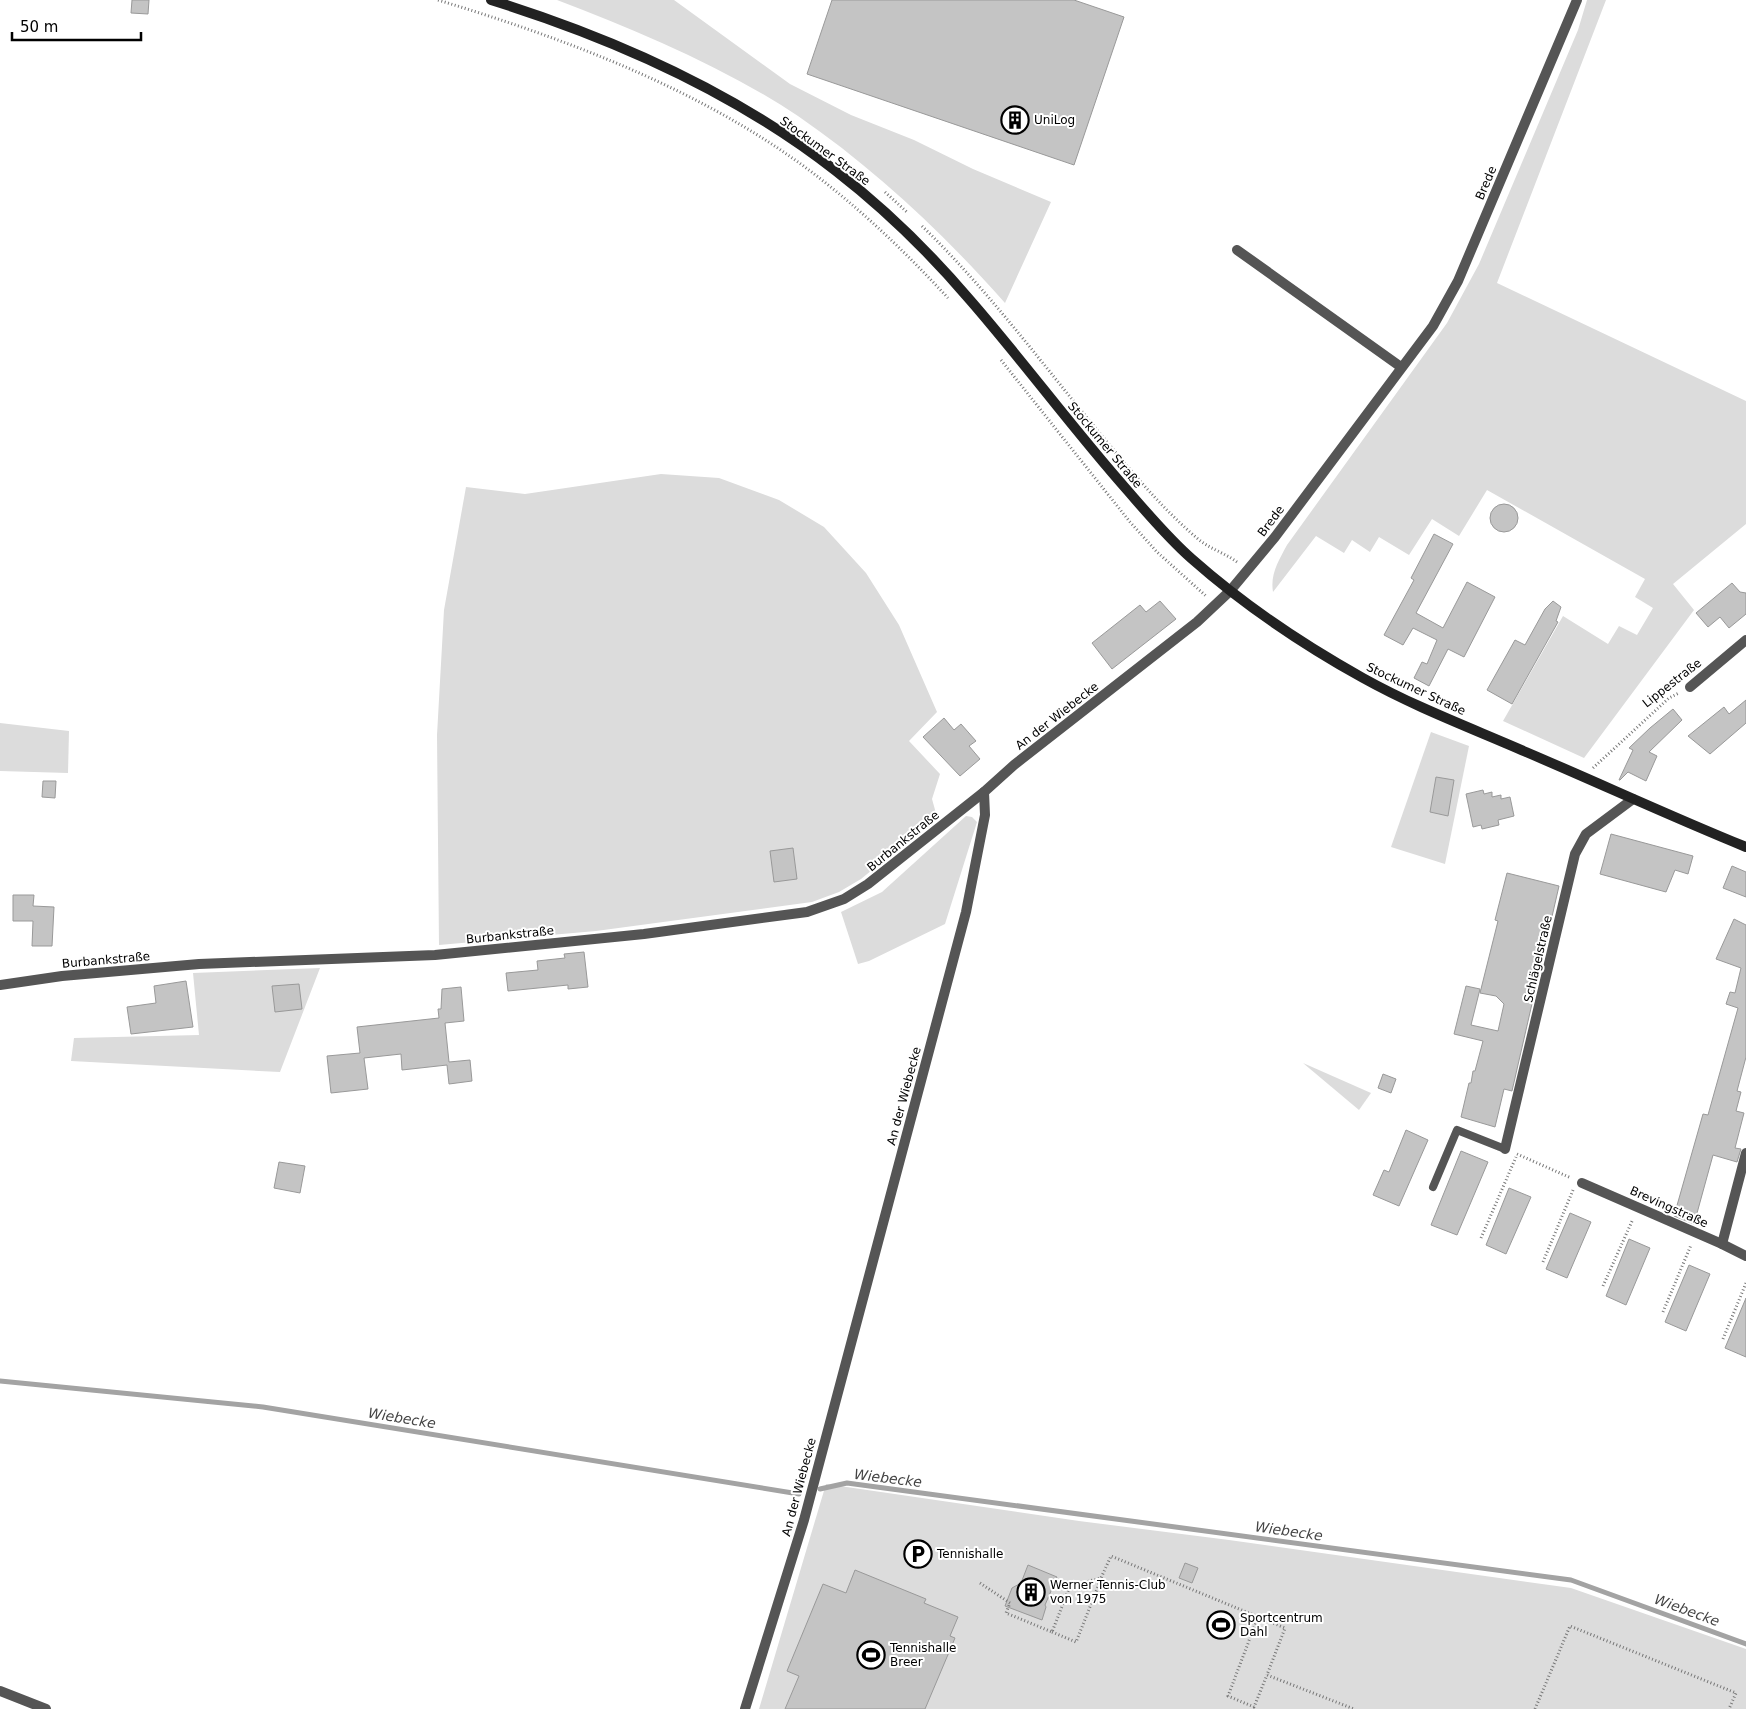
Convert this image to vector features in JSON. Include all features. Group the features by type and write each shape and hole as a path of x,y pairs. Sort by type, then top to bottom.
{"main road":[{"name":"Stockumer Straße","path":"490,0 574,28 646,59 710,90 784,134 836,171 885,212 933,259 1002,338 1096,455 1189,557 1278,627 1364,679 1431,712 1746,847"}],"street":[{"name":"Brede","path":"1230,591 1275,537 1433,326 1458,281 1577,0"},
{"path":"1237,250 1401,367"},
{"name":"An der Wiebecke","path":"745,1709 804,1520 966,912 985,815 984,792 1014,764 1197,622 1230,591"},
{"name":"Lippestraße","path":"1690,687 1746,640"},
{"name":"Burbankstraße","path":"0,985 62,976 199,964 435,954 644,934 807,912 844,899 868,884 984,792"},
{"name":"Schlägelstraße","path":"1505,1149 1575,854 1586,834 1633,800"},
{"path":"1722,1244 1746,1153"},
{"name":"Brevingstraße","path":"1580,1182 1746,1256"},
{"path":"0,1691 46,1709"}],"lane":[{"path":"1433,1187 1457,1130 1505,1149"}],"path":[{"path":"438,0 496,18 571,45 641,73 712,109 776,148 826,183 875,224 950,300"},
{"path":"996,354 1130,522 1157,552 1216,605"},
{"name":"Lippestraße","path":"1594,768 1669,698 1690,687"},
{"path":"1505,1149 1580,1182 1543,1262"},
{"path":"1481,1238 1518,1154"},
{"path":"1603,1286 1638,1207"},
{"path":"1663,1312 1696,1233"},
{"path":"1723,1338 1746,1283"},
{"path":"980,1583 1010,1603 1006,1613 1076,1642 1111,1556 1286,1628 1254,1707 1228,1696 1258,1617"},
{"path":"1052,1632 1070,1586 1102,1578"},
{"path":"1535,1709 1570,1626 1736,1693 1729,1709"},
{"path":"1267,1676 1354,1709"}],"shaded area":[{"path":"557,0 674,0 790,84 851,115 914,140 973,169 1051,202 1005,303 933,227 907,203 854,158 798,116 711,66 619,24"},
{"path":"1587,0 1606,0 1497,283 1746,401 1746,524 1673,584 1694,610 1584,758 1503,721 1563,616 1608,644 1619,626 1637,635 1653,608 1635,597 1645,579 1487,490 1459,536 1432,519 1409,555 1379,537 1370,552 1352,540 1344,553 1316,536 1273,592 1272,585 1276,567 1287,545 1447,323 1479,264 1578,30"},
{"path":"661,474 719,478 779,500 824,527 866,573 899,625 937,712 909,741 940,774 932,799 937,817 861,879 839,892 812,902 596,931 439,945 437,735 444,610 466,487 525,494"},
{"path":"0,723 69,731 68,773 0,771"},
{"path":"1431,732 1469,746 1445,864 1391,847"},
{"path":"966,816 972,817 977,822 945,924 869,961 858,964 841,912 882,892"},
{"path":"320,968 280,1072 71,1061 74,1038 199,1035 193,973"},
{"path":"1303,1063 1371,1093 1359,1110"},
{"name":"Sportcentrum Dahl","path":"826,1484 1079,1521 1571,1588 1746,1649 1746,1709 759,1709"}],"building":[{"path":"132,0 149,0 148,14 131,13"},
{"name":"UniLog","path":"832,0 1074,0 1124,17 1074,165 807,74"},
{"path":"1504,504 1514,508 1518,518 1514,528 1504,532 1494,528 1490,518 1494,508"},
{"path":"1434,534 1453,544 1416,613 1443,628 1467,582 1495,597 1464,657 1448,649 1429,686 1414,678 1422,662 1427,664 1437,640 1413,628 1403,645 1384,635 1414,580 1411,578"},
{"path":"1732,583 1740,592 1746,593 1746,614 1729,628 1720,617 1708,627 1696,613"},
{"path":"1160,601 1176,619 1112,669 1092,643 1140,605 1146,612"},
{"path":"1553,601 1561,607 1556,621 1558,622 1512,704 1487,690 1515,640 1525,645 1545,609"},
{"path":"1746,700 1746,723 1710,754 1688,736 1724,707 1729,714"},
{"path":"1673,709 1682,720 1649,752 1657,756 1646,781 1628,772 1619,780 1633,750 1629,748"},
{"path":"944,718 954,730 961,724 976,741 969,746 980,759 960,776 923,737"},
{"path":"1436,777 1454,780 1448,816 1430,812"},
{"path":"43,781 56,781 55,798 42,797"},
{"path":"1483,790 1484,794 1492,792 1492,797 1501,795 1501,799 1510,797 1514,816 1498,820 1499,825 1482,829 1481,825 1473,827 1466,794"},
{"path":"1611,834 1693,856 1688,874 1675,870 1666,892 1600,874"},
{"path":"793,848 797,879 774,882 770,851"},
{"path":"1732,866 1746,872 1746,897 1723,888"},
{"path":"1507,873 1559,886 1512,1091 1504,1089 1495,1127 1461,1117 1469,1083 1471,1083 1473,1071 1475,1071 1483,1041 1454,1034 1466,986 1480,989 1471,1025 1498,1031 1504,1004 1496,996 1480,993 1498,921 1495,920"},
{"path":"13,895 34,895 33,906 54,907 52,946 32,946 33,921 13,921"},
{"path":"1734,919 1746,925 1746,1057 1737,1091 1741,1092 1736,1111 1744,1113 1735,1148 1741,1149 1737,1162 1713,1155 1694,1224 1674,1216 1703,1114 1708,1115 1738,1008 1726,1004 1730,992 1735,993 1741,968 1716,959"},
{"path":"584,952 588,987 568,989 568,985 508,991 506,973 538,970 537,961 565,958 564,954"},
{"path":"186,981 193,1027 131,1034 127,1007 156,1003 154,986"},
{"path":"299,984 302,1009 275,1012 272,986"},
{"path":"461,987 464,1021 445,1023 449,1062 470,1060 472,1081 449,1084 447,1065 402,1070 401,1054 364,1058 368,1089 331,1093 327,1056 360,1053 357,1027 439,1018 438,1009 441,1009 442,989"},
{"path":"1383,1074 1396,1079 1391,1093 1378,1088"},
{"path":"1406,1130 1428,1140 1399,1206 1373,1195 1384,1170 1389,1172"},
{"path":"1461,1151 1488,1162 1457,1235 1431,1225"},
{"path":"279,1162 305,1166 300,1193 274,1188"},
{"path":"1509,1188 1531,1197 1506,1254 1486,1245"},
{"path":"1570,1213 1591,1222 1567,1278 1546,1269"},
{"path":"1629,1239 1650,1248 1626,1305 1606,1296"},
{"path":"1689,1265 1710,1274 1686,1331 1665,1322"},
{"path":"1746,1298 1746,1357 1725,1348"},
{"path":"1185,1563 1198,1568 1192,1583 1179,1578"},
{"name":"Werner Tennis-Club von 1975","path":"1028,1565 1057,1577 1045,1605 1042,1620 1005,1606 1012,1588 1021,1583"},
{"name":"Tennishalle Breer","path":"855,1570 926,1599 924,1603 958,1617 950,1636 955,1638 925,1709 785,1709 799,1676 787,1671 823,1584 846,1593"}],"waterway":[{"name":"Wiebecke","path":"0,1381 263,1407 799,1494"},
{"name":"Wiebecke","path":"820,1489 847,1483 1571,1580 1746,1644"}],"place":[{"name":"UniLog","path":"1015,120"},
{"name":"Tennishalle","path":"918,1554"},
{"name":"Werner Tennis-Club von 1975","path":"1031,1592"},
{"name":"Sportcentrum Dahl","path":"1221,1625"},
{"name":"Tennishalle Breer","path":"871,1655"}]}
